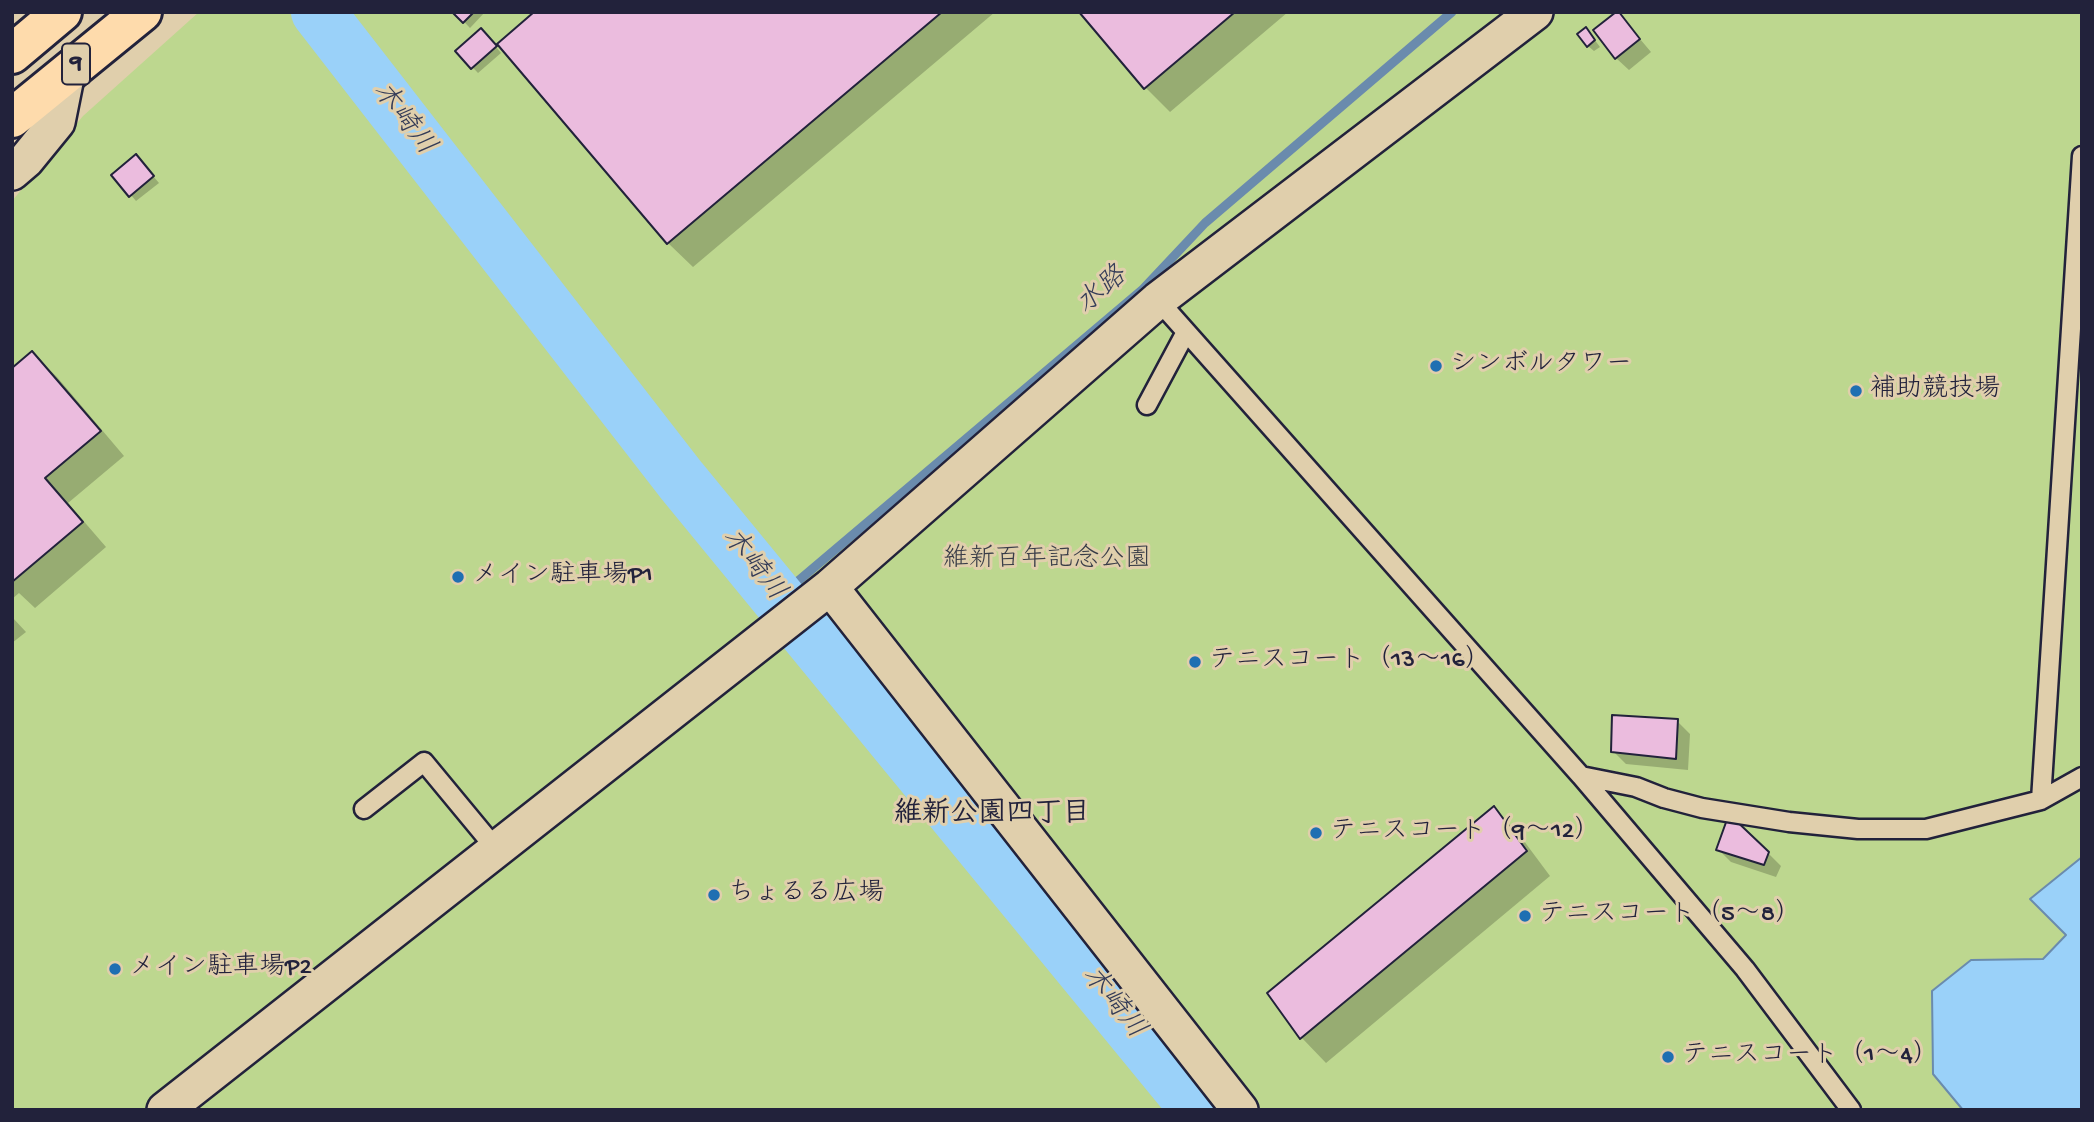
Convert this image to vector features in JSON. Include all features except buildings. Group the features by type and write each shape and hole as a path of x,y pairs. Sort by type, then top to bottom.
{"highway":[{"name":"9","path":"12,118 142,12"},
{"name":"9","path":"12,54 39,24"}],"street":[{"path":"165,1110 830,587 1158,300 1535,12"},
{"path":"12,173 57,122 67,72"},
{"path":"830,587 1240,1110"}],"lane":[{"path":"2040,800 2082,156"},
{"path":"1158,300 1580,776 1745,969 1852,1110"},
{"path":"1147,405 1186,332"},
{"path":"364,809 424,762 496,849"},
{"path":"1580,776 1636,787 1702,808 1858,829 1926,829 2040,800 2082,777"}],"green space":[{"name":"維新百年記念公園","path":"199,12 2082,12 2082,1110 12,1110 12,201 83,116"}],"water":[{"path":"2082,857 2082,1110 1963,1110 1933,1074 1932,991 1971,960 2043,959 2066,935 2030,899"}],"waterway":[{"name":"木崎川","path":"318,12 681,480 1198,1110"},
{"name":"水路","path":"778,598 1142,290 1205,223 1452,12"}],"place":[{"name":"シンボルタワー","path":"1436,366"},
{"name":"補助競技場","path":"1856,391"},
{"name":"メイン駐車場P1","path":"458,577"},
{"name":"テニスコート（13～16）","path":"1195,662"},
{"name":"テニスコート（9～12）","path":"1316,833"},
{"name":"ちょるる広場","path":"714,895"},
{"name":"テニスコート（5～8）","path":"1525,916"},
{"name":"メイン駐車場P2","path":"115,969"},
{"name":"テニスコート（1～4）","path":"1668,1057"}],"district":[{"name":"維新公園四丁目","path":"992,816"}]}
